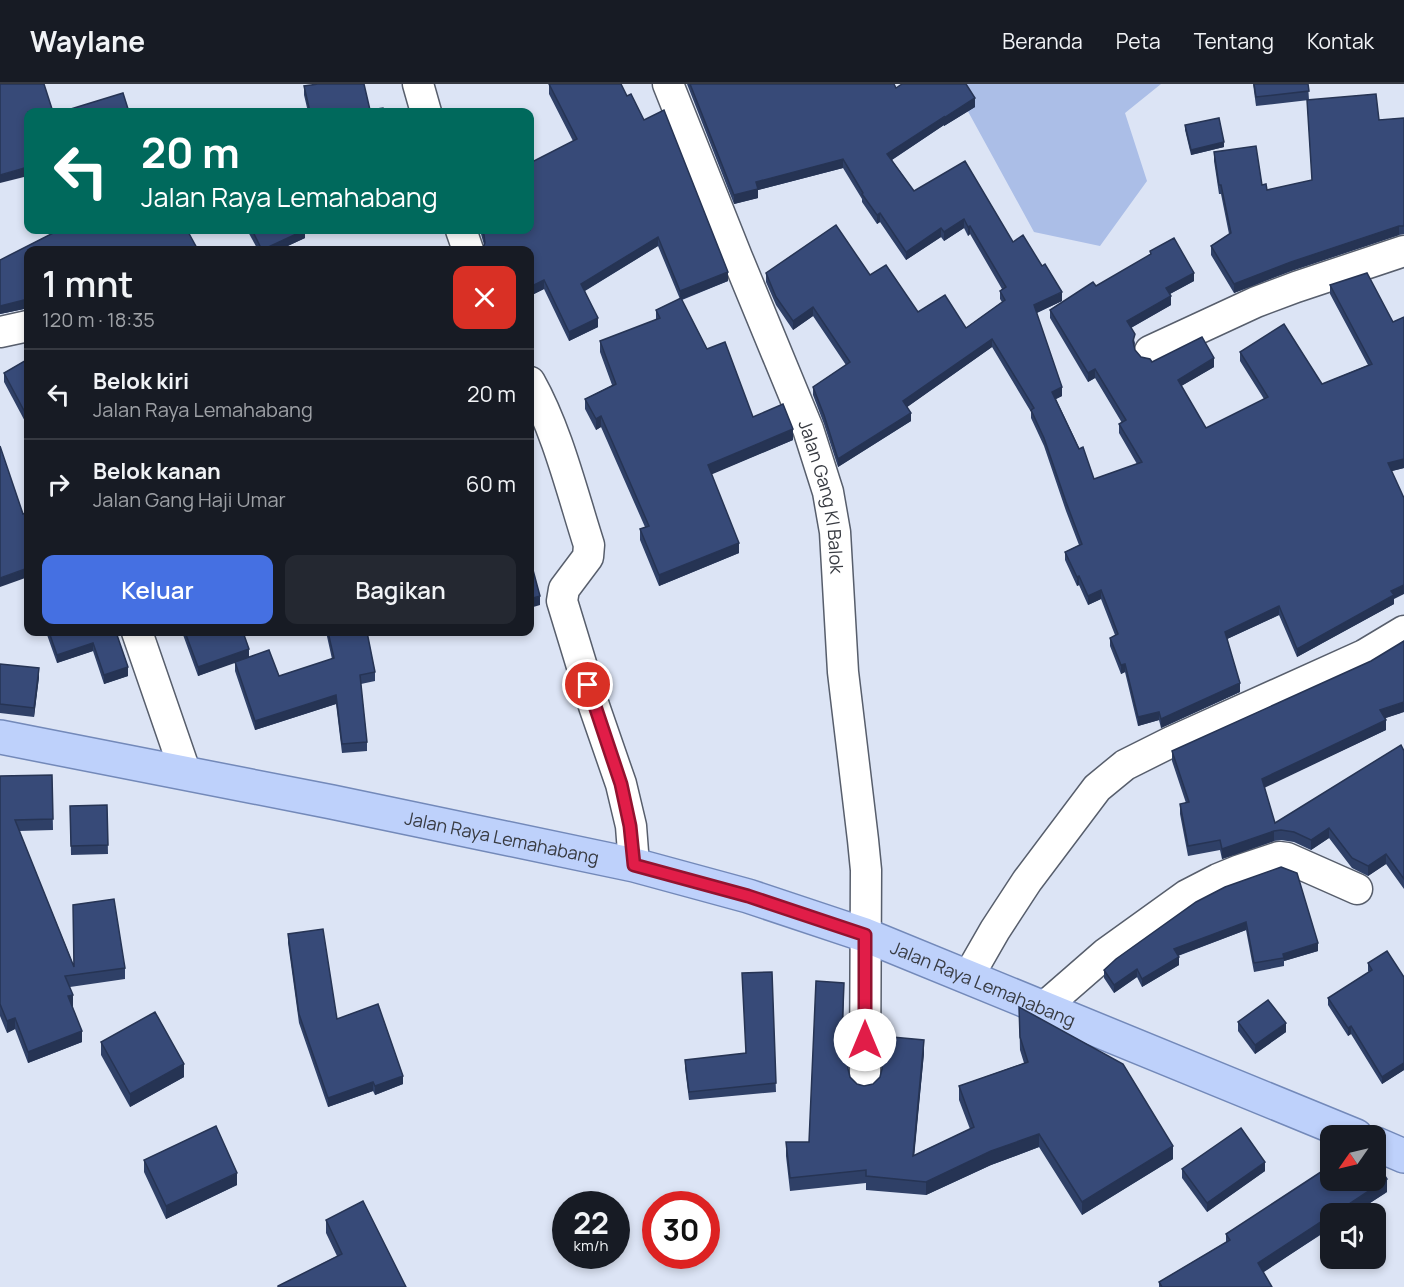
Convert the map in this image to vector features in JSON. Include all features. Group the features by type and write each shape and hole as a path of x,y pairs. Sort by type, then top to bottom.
{"main road":[{"name":"Jalan Raya Lemahabang","path":"0,737 332,802 634,865 748,896 865,935 1329,1125"},
{"path":"1386,1148 1404,1156"}],"street":[{"path":"417,84 425,108"},
{"name":"Jalan Gang Kl Balok","path":"668,84 808,429 828,492 835,532 843,672 863,840 866,892 865,1082"},
{"path":"1150,351 1256,302 1404,251"},
{"path":"0,332 24,327"},
{"path":"534,365 542,375 561,432 558,447"},
{"path":"534,390 558,447 589,545 588,557 564,589 562,601 621,784 630,826 634,865"},
{"path":"968,977 1027,881 1096,788 1125,765 1364,655 1404,631"},
{"path":"138,636 186,774"},
{"path":"1043,1008 1104,954 1187,895 1240,870 1279,857 1287,858 1357,889"}],"shaded area":[{"path":"953,84 1161,84 1125,113 1147,181 1100,246 1034,232"}],"building":[{"path":"0,84 44,84 52,108 24,108 24,168 0,175"},
{"path":"364,84 370,108 309,108 304,86"},
{"path":"549,84 621,84 627,96 631,94 644,120 664,110 728,272 680,291 658,237 581,284 598,318 569,332 544,280 534,285 534,246 484,246 484,234 534,234 534,161 577,139"},
{"path":"690,84 894,84 896,88 902,84 966,84 975,98 887,154 914,191 965,161 1013,242 1023,235 1042,266 1045,264 1062,292 1034,305 1062,387 1052,392 1079,449 1083,447 1094,479 1142,462 1119,424 1126,420 1095,369 1088,373 1050,310 1093,282 1096,286 1174,238 1194,273 1166,288 1171,296 1127,321 1135,334 1133,341 1135,350 1141,357 1150,359 1152,362 1202,337 1214,358 1178,380 1206,428 1268,397 1240,352 1284,324 1322,384 1372,364 1330,285 1367,273 1393,322 1404,317 1404,459 1388,463 1404,498 1404,585 1391,591 1394,595 1297,649 1279,606 1225,632 1240,683 1161,719 1159,712 1138,717 1125,664 1121,665 1110,638 1118,634 1101,590 1088,596 1065,552 1082,544 1044,438 1031,410 1034,408 992,339 903,401 911,413 838,459 813,387 850,362 813,307 793,321 776,297 766,273 836,225 870,275 886,265 918,312 945,295 966,328 1005,300 1000,291 1006,287 970,226 968,227 964,219 944,232 941,228 906,252 880,213 877,215 862,194 843,159 756,182 758,189 734,195"},
{"path":"1254,84 1308,84 1309,91 1256,97"},
{"path":"123,93 128,108 74,108"},
{"path":"1376,94 1379,120 1404,118 1404,226 1291,262 1234,284 1211,246 1231,233 1221,185 1219,185 1214,152 1256,146 1262,185 1266,184 1267,190 1312,180 1307,100"},
{"path":"1219,118 1224,142 1191,150 1185,125"},
{"path":"51,234 189,234 196,246 28,246"},
{"path":"254,234 296,234 271,246 260,246"},
{"path":"24,248 24,300 0,306 0,260"},
{"path":"681,298 707,349 725,342 753,417 783,404 793,429 708,465 739,543 659,575 640,529 649,526 601,416 596,419 585,399 616,384 600,341 660,318 656,310"},
{"path":"24,361 24,410 4,373"},
{"path":"0,446 24,514 24,569 0,578"},
{"path":"534,574 540,596 534,598"},
{"path":"50,636 117,636 128,667 104,675 93,643 57,655"},
{"path":"186,636 244,636 249,649 198,667"},
{"path":"329,636 368,636 375,672 360,675 367,742 342,744 336,695 255,721 235,662 269,650 279,676 334,658"},
{"path":"1404,641 1404,702 1380,710 1386,720 1262,779 1275,823 1401,745 1404,751 1404,879 1386,854 1368,866 1352,858 1329,828 1311,840 1294,832 1281,830 1222,849 1220,840 1188,846 1180,804 1189,802 1172,751 1371,661"},
{"path":"0,664 39,668 34,708 0,704"},
{"path":"52,775 53,819 15,820 74,967 73,905 114,899 125,968 65,976 73,995 68,996 82,1031 28,1052 15,1018 7,1021 0,1004 0,776"},
{"path":"107,805 108,845 71,846 70,806"},
{"path":"1281,867 1297,873 1318,943 1283,954 1284,958 1254,963 1246,922 1174,949 1179,957 1142,979 1137,969 1114,985 1104,970 1196,902 1225,887"},
{"path":"323,929 337,1019 378,1004 403,1076 375,1086 373,1082 328,1098 299,1014 288,934"},
{"path":"1387,951 1404,977 1404,1063 1382,1077 1351,1026 1348,1028 1328,998 1372,970 1368,963"},
{"path":"772,972 776,1083 689,1092 685,1060 746,1053 742,973"},
{"path":"816,981 844,983 842,1032 848,1032 848,1069 850,1077 857,1084 864,1086 873,1084 880,1077 882,1036 924,1040 913,1156 974,1127 959,1086 1028,1062 1020,1037 1019,1007 1123,1064 1173,1146 1082,1202 1039,1134 991,1151 926,1182 866,1176 866,1170 790,1178 786,1142 809,1142"},
{"path":"1268,1000 1286,1023 1255,1045 1238,1022"},
{"path":"155,1012 184,1064 130,1094 101,1042"},
{"path":"216,1126 237,1173 166,1206 144,1160"},
{"path":"1241,1128 1265,1162 1207,1203 1182,1169"},
{"path":"1320,1173 1320,1191 1369,1191 1351,1203 1320,1203 1320,1223 1258,1263 1272,1287 1162,1287 1159,1282 1230,1240 1226,1234"},
{"path":"363,1201 406,1287 278,1287 342,1254 326,1220"}],"route":[{"path":"588,685 621,784 630,826 634,865 748,896 865,935 865,1040"}]}
